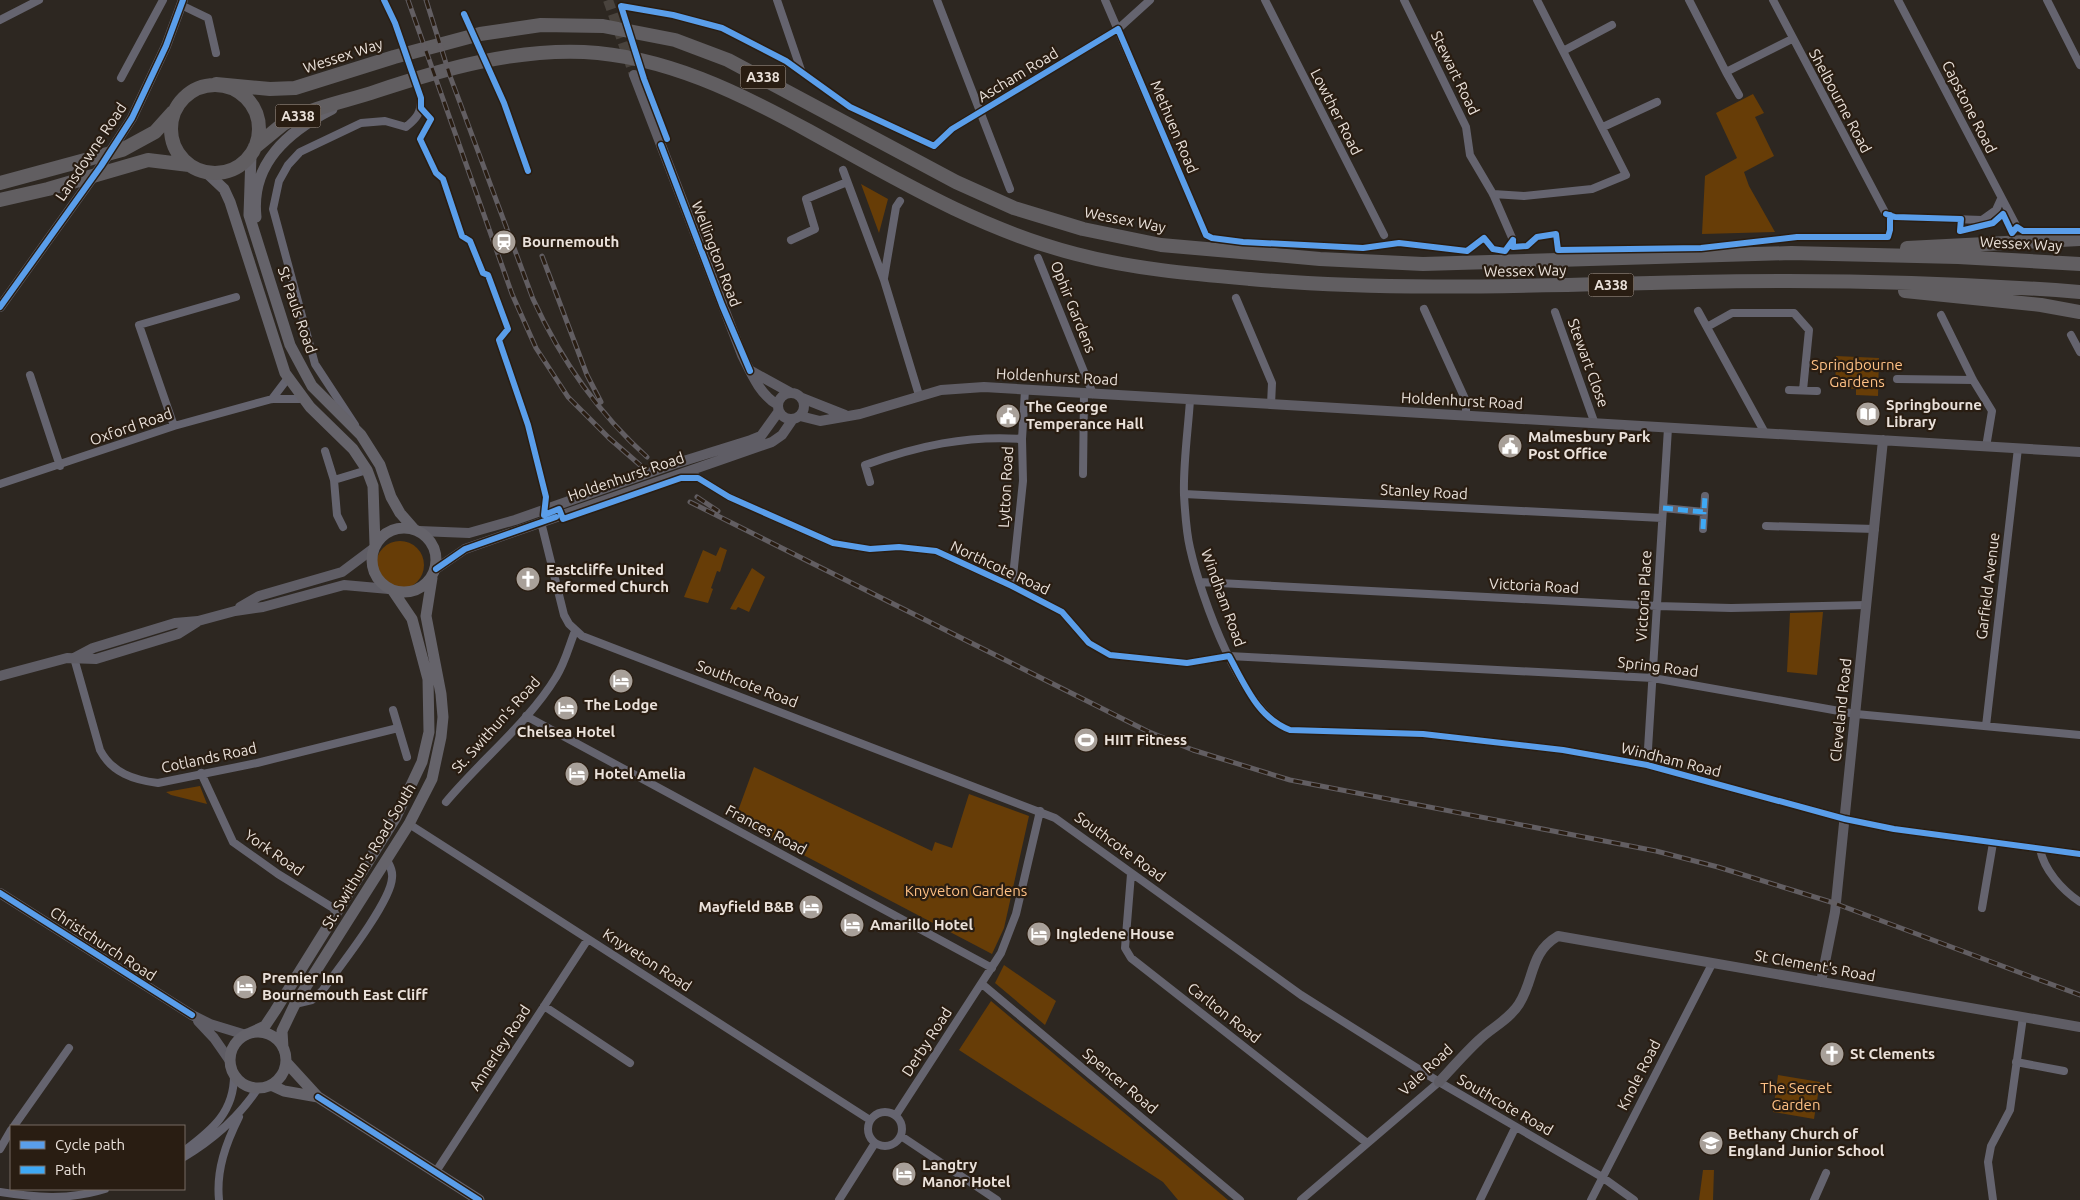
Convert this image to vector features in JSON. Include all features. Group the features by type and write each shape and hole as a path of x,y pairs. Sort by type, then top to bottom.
{"highway":[{"name":"Wessex Way","path":"216,84 270,89 295,88 394,57 480,34 541,25 603,26 632,30 675,40 728,60 926,167 985,196 1054,221 1133,240 1180,247 1271,255 1423,264 1792,253 1958,257 2080,264"},
{"name":"Wessex Way","path":"253,151 283,124 298,116 402,82 525,54 586,52 644,62 698,78 746,98 885,175 970,217 1060,250 1143,268 1281,282 1399,288 1526,288 1794,280 1973,285 2080,292"},
{"path":"0,183 122,150 154,132 173,111 180,100 190,91 202,86 216,84 230,87 242,94 252,105 258,118 259,132 253,151 232,170 207,173 189,166 148,160 48,189 0,200"},
{"path":"173,111 171,136 181,157 189,166"},
{"path":"1792,253 2080,239"},
{"path":"1794,280 2022,303 2080,312"}],"main road":[{"path":"259,243 256,212 260,179 274,150 301,126 348,101"},
{"name":"St Pauls Road","path":"253,151 249,215 290,345 302,371 324,400 362,435 380,465 391,497 400,514 417,530"},
{"name":"St Pauls Road","path":"207,173 224,189 230,202 288,378 304,399 352,449 367,470 376,502 375,547"},
{"path":"395,529 417,530 430,540 435,548 434,574 424,586 414,591 404,593 391,590 375,574 372,565 375,547 386,533 395,529"},
{"name":"St. Swithun's Road South","path":"283,1048 282,1031 295,1004 387,860 409,824 432,780 441,737 441,694 426,616 434,574"},
{"name":"St. Swithun's Road South","path":"248,1034 265,1026 338,911 410,791 422,762 427,741 430,694 423,654 412,619 391,590"},
{"path":"266,1033 279,1041 283,1048 286,1062 284,1071 271,1085 258,1088 244,1084 234,1073 230,1061 234,1045 248,1034 266,1033"},
{"path":"286,1062 318,1097 479,1200"},
{"path":"271,1085 284,1091 318,1097"}],"street":[{"path":"0,20 39,0"},
{"path":"121,78 163,0"},
{"path":"362,435 315,364 272,210 279,181 288,165 300,152 361,123 385,121 406,127 417,118 421,108 421,98 395,23 384,0"},
{"path":"777,0 802,73"},
{"path":"937,0 1010,189"},
{"name":"Methuen Road","path":"1105,0 1206,235"},
{"name":"Ascham Road","path":"934,146 952,129 1118,29 1150,0"},
{"name":"Lowther Road","path":"1265,0 1384,236"},
{"name":"Stewart Road","path":"1404,0 1466,127 1470,155 1493,194 1514,240"},
{"path":"1493,194 1524,196 1592,189 1626,175 1537,0"},
{"path":"1689,0 1739,95"},
{"name":"Shelbourne Road","path":"1772,0 1886,214 1895,217 1982,220 1996,210 2001,199"},
{"name":"Capstone Road","path":"1898,0 2017,227"},
{"path":"2047,0 2080,65"},
{"path":"182,2 208,18 216,53"},
{"name":"Lansdowne Road","path":"0,307 101,166 132,118 166,46 182,2"},
{"path":"1563,51 1612,25"},
{"path":"1726,72 1792,39"},
{"name":"Wellington Road","path":"634,75 722,305 750,371 770,400 779,408"},
{"path":"1603,127 1657,102"},
{"path":"843,170 884,280 919,395"},
{"path":"791,240 815,229 806,200 847,182"},
{"path":"884,280 896,207 900,200"},
{"name":"Ophir Gardens","path":"1038,258 1089,394"},
{"path":"174,426 139,325 236,297"},
{"path":"1236,298 1272,383 1271,405"},
{"path":"1424,309 1466,401 1466,416"},
{"path":"1698,311 1765,434"},
{"name":"Stewart Close","path":"1555,312 1595,424"},
{"path":"1707,327 1732,313 1794,313 1809,330 1803,390"},
{"path":"1941,315 1973,380 1992,411 1986,446"},
{"path":"2071,335 2080,352"},
{"path":"750,371 791,393 845,415"},
{"path":"30,375 60,466"},
{"path":"272,399 288,378"},
{"path":"1897,379 1973,380"},
{"name":"Holdenhurst Road","path":"779,408 785,417 820,421 845,415 860,414 919,395 964,387 2080,452"},
{"name":"Lytton Road","path":"1012,586 1022,481 1025,390"},
{"path":"1789,390 1817,391"},
{"name":"Holdenhurst Road","path":"417,530 469,533 515,520 674,464 752,440 761,436 779,408 781,398 791,393"},
{"path":"1083,474 1089,394"},
{"path":"796,418 804,406 802,398"},
{"name":"Oxford Road","path":"0,484 60,466 174,426 272,399 304,399"},
{"name":"Windham Road","path":"1190,400 1184,494 1190,547 1200,582 1229,656 1264,713 1280,726 1290,730 1423,734 1563,750 1647,765 1845,819 1894,829 2080,854"},
{"name":"Holdenhurst Road","path":"434,574 465,549 541,522 690,475 772,442 782,435 796,418"},
{"name":"Victoria Place","path":"1647,765 1668,428"},
{"path":"870,482 865,465 906,450 954,440 999,437 1022,438"},
{"name":"Cleveland Road","path":"1821,982 1835,912 1884,440"},
{"name":"Garfield Avenue","path":"1986,726 2018,448"},
{"path":"325,451 334,480 337,515 343,527"},
{"path":"334,480 367,470"},
{"name":"Northcote Road","path":"690,475 752,508 834,543 870,548 936,551 1012,586 1062,612 1089,643 1110,655 1187,663 1229,656"},
{"name":"Stanley Road","path":"1184,494 1662,518"},
{"path":"1702,529 1705,496"},
{"path":"1663,508 1704,512"},
{"path":"541,522 564,615 575,631"},
{"path":"1766,526 1875,529"},
{"path":"235,610 259,596 342,572 375,547"},
{"name":"Victoria Road","path":"1200,582 1657,606 1731,608 1867,605"},
{"path":"0,676 74,658 93,648 175,623 198,622 235,610 263,607 344,586 391,590"},
{"name":"St. Swithun's Road","path":"446,802 526,716 556,678 575,631"},
{"name":"Southcote Road","path":"575,631 582,636 1040,811 1070,828 1131,874 1301,995 1515,1128 1602,1177 1634,1200"},
{"name":"Spring Road","path":"1229,656 1653,678 1856,714 2080,735"},
{"name":"Cotlands Road","path":"74,658 100,750 112,766 129,776 158,784 398,728"},
{"path":"393,710 406,757"},
{"name":"Frances Road","path":"526,716 992,968"},
{"name":"York Road","path":"201,773 233,842 278,874 338,911"},
{"name":"Derby Road","path":"896,1115 1001,953 1016,914 1040,811"},
{"name":"Knyveton Road","path":"409,824 870,1120"},
{"path":"1982,908 1993,843"},
{"path":"2040,848 2041,857 2052,875 2067,893 2080,902"},
{"path":"295,1004 312,1000 322,991 375,915 393,880 392,868 387,860"},
{"name":"Carlton Road","path":"1131,874 1125,948 1132,958 1367,1143"},
{"name":"Christchurch Road","path":"0,893 192,1016 210,1024 248,1034"},
{"name":"St Clement's Road","path":"1546,943 1558,936 2080,1027"},
{"name":"Annerley Road","path":"435,1173 588,939"},
{"name":"Vale Road","path":"1301,1200 1439,1082 1480,1039 1503,1021 1519,1004 1539,952 1546,943"},
{"name":"Knole Road","path":"1590,1200 1712,964"},
{"name":"Spencer Road","path":"982,984 1240,1200"},
{"path":"544,1006 630,1063"},
{"name":"Christchurch Road","path":"192,1016 214,1038 230,1061"},
{"path":"1993,1200 1988,1162 1991,1146 2010,1110 2023,1017"},
{"path":"15,1125 69,1048"},
{"path":"2016,1062 2064,1071"},
{"path":"185,1150 220,1119 229,1105 234,1090 234,1073"},
{"path":"219,1200 219,1174 225,1150 241,1113 258,1088"},
{"path":"885,1112 896,1115 902,1125 901,1136 890,1146 875,1143 868,1130 870,1120 879,1113 885,1112"},
{"path":"185,1156 218,1134 241,1113"},
{"path":"1480,1200 1515,1128"},
{"path":"0,1149 10,1132"},
{"path":"901,1136 997,1200"},
{"path":"839,1200 875,1143"},
{"path":"1814,1200 1826,1173"},
{"path":"0,1192 45,1200 68,1198 101,1190"}],"green space":[{"path":"1753,94 1764,113 1755,117 1774,156 1744,172 1749,186 1775,232 1702,234 1705,176 1737,158 1716,113"},
{"path":"861,184 888,199 879,233"},
{"name":"Springbourne Gardens","path":"1836,356 1879,358 1878,396 1856,395 1856,389 1835,388"},
{"path":"400,541 409,543 417,548 422,556 424,565 422,574 417,582 409,587 400,589 391,587 383,582 378,574 376,565 378,556 383,548 391,543"},
{"path":"720,547 727,550 720,572 717,571 708,603 684,597 703,550 716,556"},
{"path":"752,568 765,577 749,612 738,607 736,610 730,609"},
{"path":"1823,612 1817,675 1787,672 1790,613"},
{"name":"Knyveton Gardens","path":"754,767 932,851 935,842 952,848 969,794 1029,816 1004,928 992,954 735,819"},
{"path":"200,786 207,804 166,792"},
{"path":"1004,965 1056,1001 1045,1025 995,983"},
{"path":"991,1001 1228,1200 1178,1200 1163,1182 959,1050"},
{"name":"The Secret Garden","path":"1778,1075 1820,1082 1814,1119 1773,1112"},
{"path":"1703,1170 1714,1170 1713,1200 1699,1200"}],"tunnel":[{"path":"608,0 634,75"}],"railway":[{"path":"408,0 512,294 536,348 568,397 609,438 640,465"},
{"path":"426,0 450,76 533,299 568,364 582,384 612,422 647,457"},
{"path":"542,256 587,375 601,402"},
{"path":"697,497 718,511"},
{"path":"690,502 1147,731 1193,750 1290,780 1656,851 1718,867 1834,903 2080,995"}],"marked path":[{"path":"1663,508 1704,512 1705,496"},
{"path":"1703,529 1704,512"}],"cycle path":[{"path":"0,307 101,166 132,118 166,46 183,0"},
{"path":"384,0 395,23 421,98 421,108 431,119 420,139 436,173 443,179 462,236 470,241 483,273 488,275 508,329 499,340 528,425 546,497 544,515 559,509 563,519 681,478 698,478 729,497 833,543 870,549 899,547 936,551 1012,586 1062,612 1089,643 1110,655 1187,663 1229,656 1247,689 1261,709 1279,725 1290,730 1423,734 1563,750 1647,765 1845,819 1894,829 2080,854"},
{"path":"667,139 644,79 621,6 673,15 722,28 786,61 850,107 934,146 952,129 1118,29 1206,235 1212,238 1243,242 1363,248 1399,243 1467,251 1484,238 1493,249 1505,251 1513,240"},
{"path":"464,14 504,103 528,171"},
{"path":"661,145 722,305 750,371"},
{"path":"1886,214 1895,217 1961,219 1960,231 1993,223 2003,214 2012,233 2017,227 2023,231 2080,231"},
{"path":"1513,240 1513,247 1527,246 1537,237 1556,234 1558,250 1701,248 1797,237 1888,237 1890,215"},
{"path":"436,569 465,549 556,517"},
{"path":"0,893 192,1015"},
{"path":"318,1097 479,1200"}],"place":[{"name":"Bournemouth","path":"504,242"},
{"name":"Springbourne Library","path":"1868,414"},
{"name":"The George Temperance Hall","path":"1008,416"},
{"name":"Malmesbury Park Post Office","path":"1510,446"},
{"name":"Eastcliffe United Reformed Church","path":"528,579"},
{"name":"The Lodge","path":"621,681"},
{"name":"Chelsea Hotel","path":"566,708"},
{"name":"HIIT Fitness","path":"1086,740"},
{"name":"Hotel Amelia","path":"577,774"},
{"name":"Mayfield B&B","path":"811,907"},
{"name":"Amarillo Hotel","path":"852,925"},
{"name":"Ingledene House","path":"1039,934"},
{"name":"Premier Inn Bournemouth East Cliff","path":"245,987"},
{"name":"St Clements","path":"1832,1054"},
{"name":"Bethany Church of England Junior School","path":"1711,1143"},
{"name":"Langtry Manor Hotel","path":"904,1174"}]}
